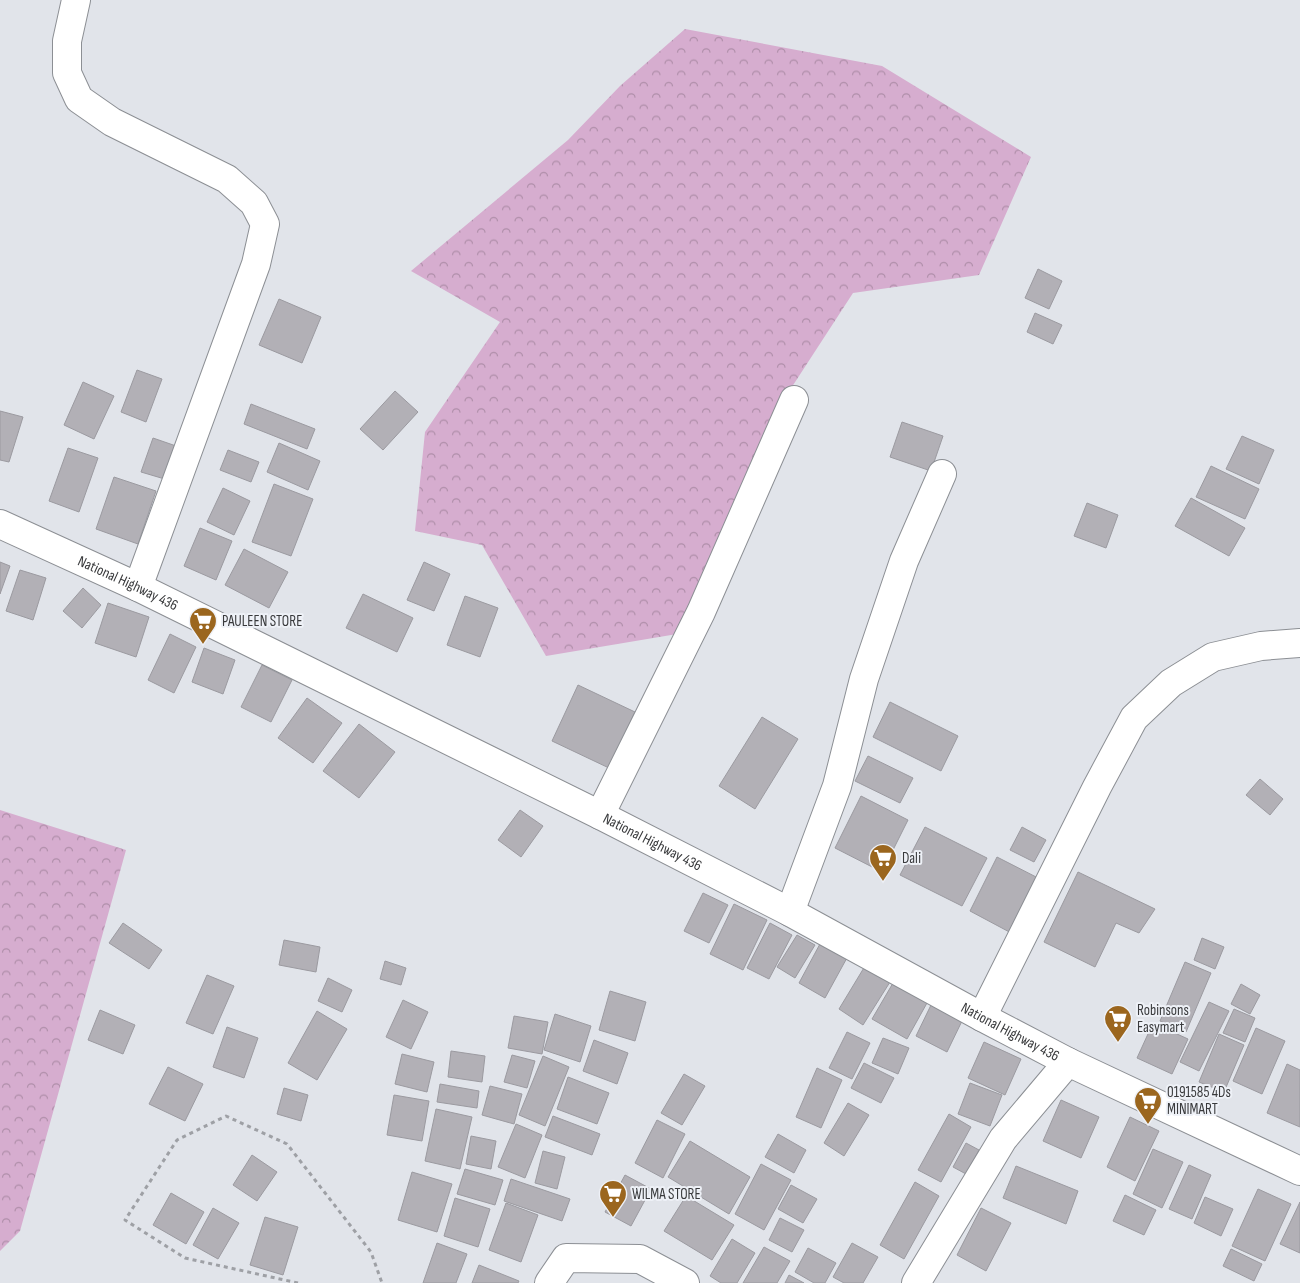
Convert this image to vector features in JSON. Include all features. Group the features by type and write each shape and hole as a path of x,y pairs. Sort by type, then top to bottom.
{"street":[{"path":"76,0 67,41 67,73 79,98 112,122 227,179 254,203 265,224 256,264 138,587"},
{"path":"600,815 701,612 794,400"},
{"path":"790,912 837,786 864,679 901,570 942,474"},
{"name":"National Highway 436","path":"0,524 138,587 600,815 790,912 1068,1062 1300,1171"},
{"path":"982,1017 1097,787 1134,718 1171,683 1212,657 1261,646 1300,643"},
{"path":"916,1283 1003,1139 1068,1062"},
{"path":"549,1283 566,1258 640,1259 685,1283"}],"path":[{"path":"298,1283 186,1258 125,1220 177,1140 226,1116 287,1144 371,1252 382,1283"}],"green space":[{"path":"685,29 882,66 1031,157 979,275 853,293 786,396 683,633 546,656 482,545 415,531 425,432 500,322 411,271 568,140 620,86"},
{"path":"0,810 126,850 20,1231 0,1251"}],"building":[{"path":"1038,269 1062,281 1049,309 1025,298"},
{"path":"279,299 321,317 302,363 259,345"},
{"path":"1035,313 1062,325 1053,344 1027,332"},
{"path":"137,370 162,379 146,422 121,412"},
{"path":"83,382 114,396 94,439 64,425"},
{"path":"395,391 418,412 383,450 360,429"},
{"path":"251,404 315,429 307,449 244,424"},
{"path":"0,411 23,417 9,462 0,460"},
{"path":"902,422 943,436 931,471 890,457"},
{"path":"1242,436 1274,450 1259,484 1226,469"},
{"path":"153,438 179,447 168,480 141,472"},
{"path":"279,443 320,461 308,490 267,472"},
{"path":"68,448 98,458 79,512 49,501"},
{"path":"228,450 259,462 251,482 220,470"},
{"path":"1211,466 1259,489 1245,519 1196,497"},
{"path":"114,477 156,491 138,544 96,529"},
{"path":"274,484 313,499 291,556 252,542"},
{"path":"223,488 250,501 234,535 207,522"},
{"path":"1191,498 1245,528 1229,556 1175,526"},
{"path":"1087,503 1118,515 1106,548 1074,536"},
{"path":"200,528 232,541 216,580 184,566"},
{"path":"244,549 288,572 269,608 225,585"},
{"path":"0,562 10,566 0,594"},
{"path":"424,562 450,574 434,611 407,600"},
{"path":"20,570 46,578 33,620 6,611"},
{"path":"83,588 101,605 82,628 63,611"},
{"path":"363,594 413,618 397,652 346,628"},
{"path":"465,596 498,608 480,657 447,645"},
{"path":"108,603 149,617 136,657 95,643"},
{"path":"170,634 196,647 174,693 148,680"},
{"path":"204,648 235,660 223,694 192,682"},
{"path":"262,665 292,680 271,722 241,707"},
{"path":"578,685 635,712 609,768 552,741"},
{"path":"307,698 342,723 313,763 278,738"},
{"path":"890,702 958,736 941,771 873,737"},
{"path":"762,717 798,739 755,809 719,786"},
{"path":"359,724 395,752 359,798 323,771"},
{"path":"868,756 913,778 900,803 855,781"},
{"path":"1260,779 1283,799 1270,815 1246,795"},
{"path":"861,796 908,820 882,872 835,848"},
{"path":"520,810 543,826 521,857 498,840"},
{"path":"925,827 987,858 962,906 900,875"},
{"path":"1022,827 1046,840 1034,862 1010,850"},
{"path":"997,857 1042,880 1015,935 970,911"},
{"path":"1078,872 1155,909 1139,933 1116,923 1095,967 1044,942"},
{"path":"703,893 728,905 709,943 684,931"},
{"path":"734,904 767,920 743,970 710,954"},
{"path":"123,923 162,950 149,969 109,943"},
{"path":"770,923 792,935 769,979 747,968"},
{"path":"797,935 815,945 795,978 777,967"},
{"path":"1202,938 1224,947 1215,969 1194,960"},
{"path":"284,940 320,947 316,972 279,965"},
{"path":"821,942 848,956 825,998 799,983"},
{"path":"385,961 406,968 401,985 380,979"},
{"path":"1185,962 1211,973 1186,1032 1160,1021"},
{"path":"865,966 890,982 863,1025 839,1009"},
{"path":"207,975 234,986 213,1034 186,1023"},
{"path":"328,978 352,990 342,1012 318,1001"},
{"path":"893,983 927,1003 907,1039 872,1019"},
{"path":"1241,984 1260,995 1250,1014 1231,1004"},
{"path":"610,991 646,1002 635,1041 599,1030"},
{"path":"403,1000 428,1012 411,1049 386,1037"},
{"path":"1209,1002 1229,1011 1199,1071 1180,1062"},
{"path":"931,1005 962,1021 947,1052 916,1036"},
{"path":"1234,1009 1255,1018 1245,1042 1223,1033"},
{"path":"100,1010 135,1025 123,1054 88,1040"},
{"path":"317,1011 347,1029 317,1080 288,1063"},
{"path":"555,1014 591,1026 580,1062 544,1050"},
{"path":"514,1016 548,1022 542,1054 508,1048"},
{"path":"1153,1023 1188,1039 1172,1074 1137,1058"},
{"path":"227,1027 258,1038 244,1078 213,1067"},
{"path":"1256,1028 1285,1041 1262,1094 1233,1081"},
{"path":"847,1032 870,1043 852,1079 829,1068"},
{"path":"1219,1034 1244,1045 1224,1092 1199,1082"},
{"path":"883,1038 909,1048 898,1074 872,1063"},
{"path":"594,1040 628,1053 617,1084 583,1071"},
{"path":"984,1042 1021,1059 1005,1095 968,1078"},
{"path":"451,1051 485,1056 482,1082 448,1077"},
{"path":"402,1054 434,1062 427,1092 395,1084"},
{"path":"512,1055 535,1061 527,1088 504,1082"},
{"path":"543,1056 569,1067 545,1126 519,1115"},
{"path":"864,1063 894,1078 881,1103 851,1088"},
{"path":"1287,1064 1300,1070 1300,1127 1267,1113"},
{"path":"168,1067 203,1084 185,1121 149,1104"},
{"path":"817,1068 842,1080 821,1128 796,1117"},
{"path":"684,1074 705,1086 682,1125 661,1113"},
{"path":"568,1077 609,1093 597,1124 557,1109"},
{"path":"970,1083 1002,1095 990,1126 958,1114"},
{"path":"440,1084 479,1091 477,1108 437,1102"},
{"path":"490,1086 522,1094 514,1124 482,1115"},
{"path":"284,1088 308,1095 301,1121 277,1114"},
{"path":"394,1095 429,1101 422,1141 387,1135"},
{"path":"1061,1100 1099,1117 1081,1158 1043,1141"},
{"path":"848,1103 869,1115 844,1156 824,1143"},
{"path":"436,1109 472,1117 460,1169 425,1161"},
{"path":"949,1114 971,1127 941,1182 918,1170"},
{"path":"553,1116 600,1134 592,1155 545,1137"},
{"path":"1130,1117 1159,1131 1135,1181 1107,1167"},
{"path":"657,1120 685,1134 663,1178 635,1163"},
{"path":"516,1124 542,1135 525,1178 498,1167"},
{"path":"778,1134 806,1150 794,1173 765,1157"},
{"path":"471,1136 496,1141 491,1169 466,1164"},
{"path":"690,1141 750,1177 729,1214 668,1177"},
{"path":"966,1143 979,1150 966,1174 953,1167"},
{"path":"1153,1149 1183,1162 1162,1208 1133,1194"},
{"path":"543,1151 565,1157 557,1189 535,1183"},
{"path":"252,1155 277,1172 257,1201 233,1185"},
{"path":"761,1164 791,1180 764,1230 735,1214"},
{"path":"1189,1165 1211,1175 1192,1219 1169,1209"},
{"path":"1016,1166 1078,1191 1066,1224 1003,1198"},
{"path":"465,1169 503,1180 495,1205 457,1194"},
{"path":"412,1172 452,1184 437,1232 398,1220"},
{"path":"625,1175 651,1189 631,1226 605,1212"},
{"path":"511,1179 570,1199 562,1221 504,1201"},
{"path":"915,1182 939,1196 904,1259 880,1245"},
{"path":"791,1185 817,1199 803,1223 778,1209"},
{"path":"1258,1189 1291,1204 1265,1261 1232,1246"},
{"path":"171,1193 204,1212 186,1244 153,1225"},
{"path":"1125,1195 1156,1210 1144,1235 1113,1221"},
{"path":"686,1196 734,1225 712,1260 664,1231"},
{"path":"1205,1197 1233,1209 1221,1236 1194,1223"},
{"path":"455,1198 490,1209 478,1247 444,1236"},
{"path":"1300,1202 1300,1253 1280,1244"},
{"path":"506,1203 538,1215 521,1262 489,1250"},
{"path":"213,1208 239,1223 218,1259 193,1245"},
{"path":"981,1208 1011,1223 986,1271 957,1255"},
{"path":"265,1217 298,1227 283,1275 250,1265"},
{"path":"780,1218 804,1230 792,1252 769,1240"},
{"path":"732,1239 755,1253 737,1283 721,1283 710,1276"},
{"path":"437,1243 467,1254 456,1283 423,1283"},
{"path":"852,1243 878,1257 863,1283 844,1283 833,1277"},
{"path":"764,1247 790,1261 777,1283 743,1283"},
{"path":"808,1248 836,1263 825,1283 814,1283 795,1272"},
{"path":"1231,1249 1262,1264 1254,1281 1223,1266"},
{"path":"479,1265 519,1281 518,1283 472,1283"},
{"path":"789,1275 804,1283 785,1283"}],"place":[{"name":"PAULEEN STORE","path":"203,645"},
{"name":"Dali","path":"883,882"},
{"name":"Robinsons Easymart","path":"1118,1043"},
{"name":"0191585 4Ds MINIMART","path":"1148,1125"},
{"name":"WILMA STORE","path":"613,1218"}]}
